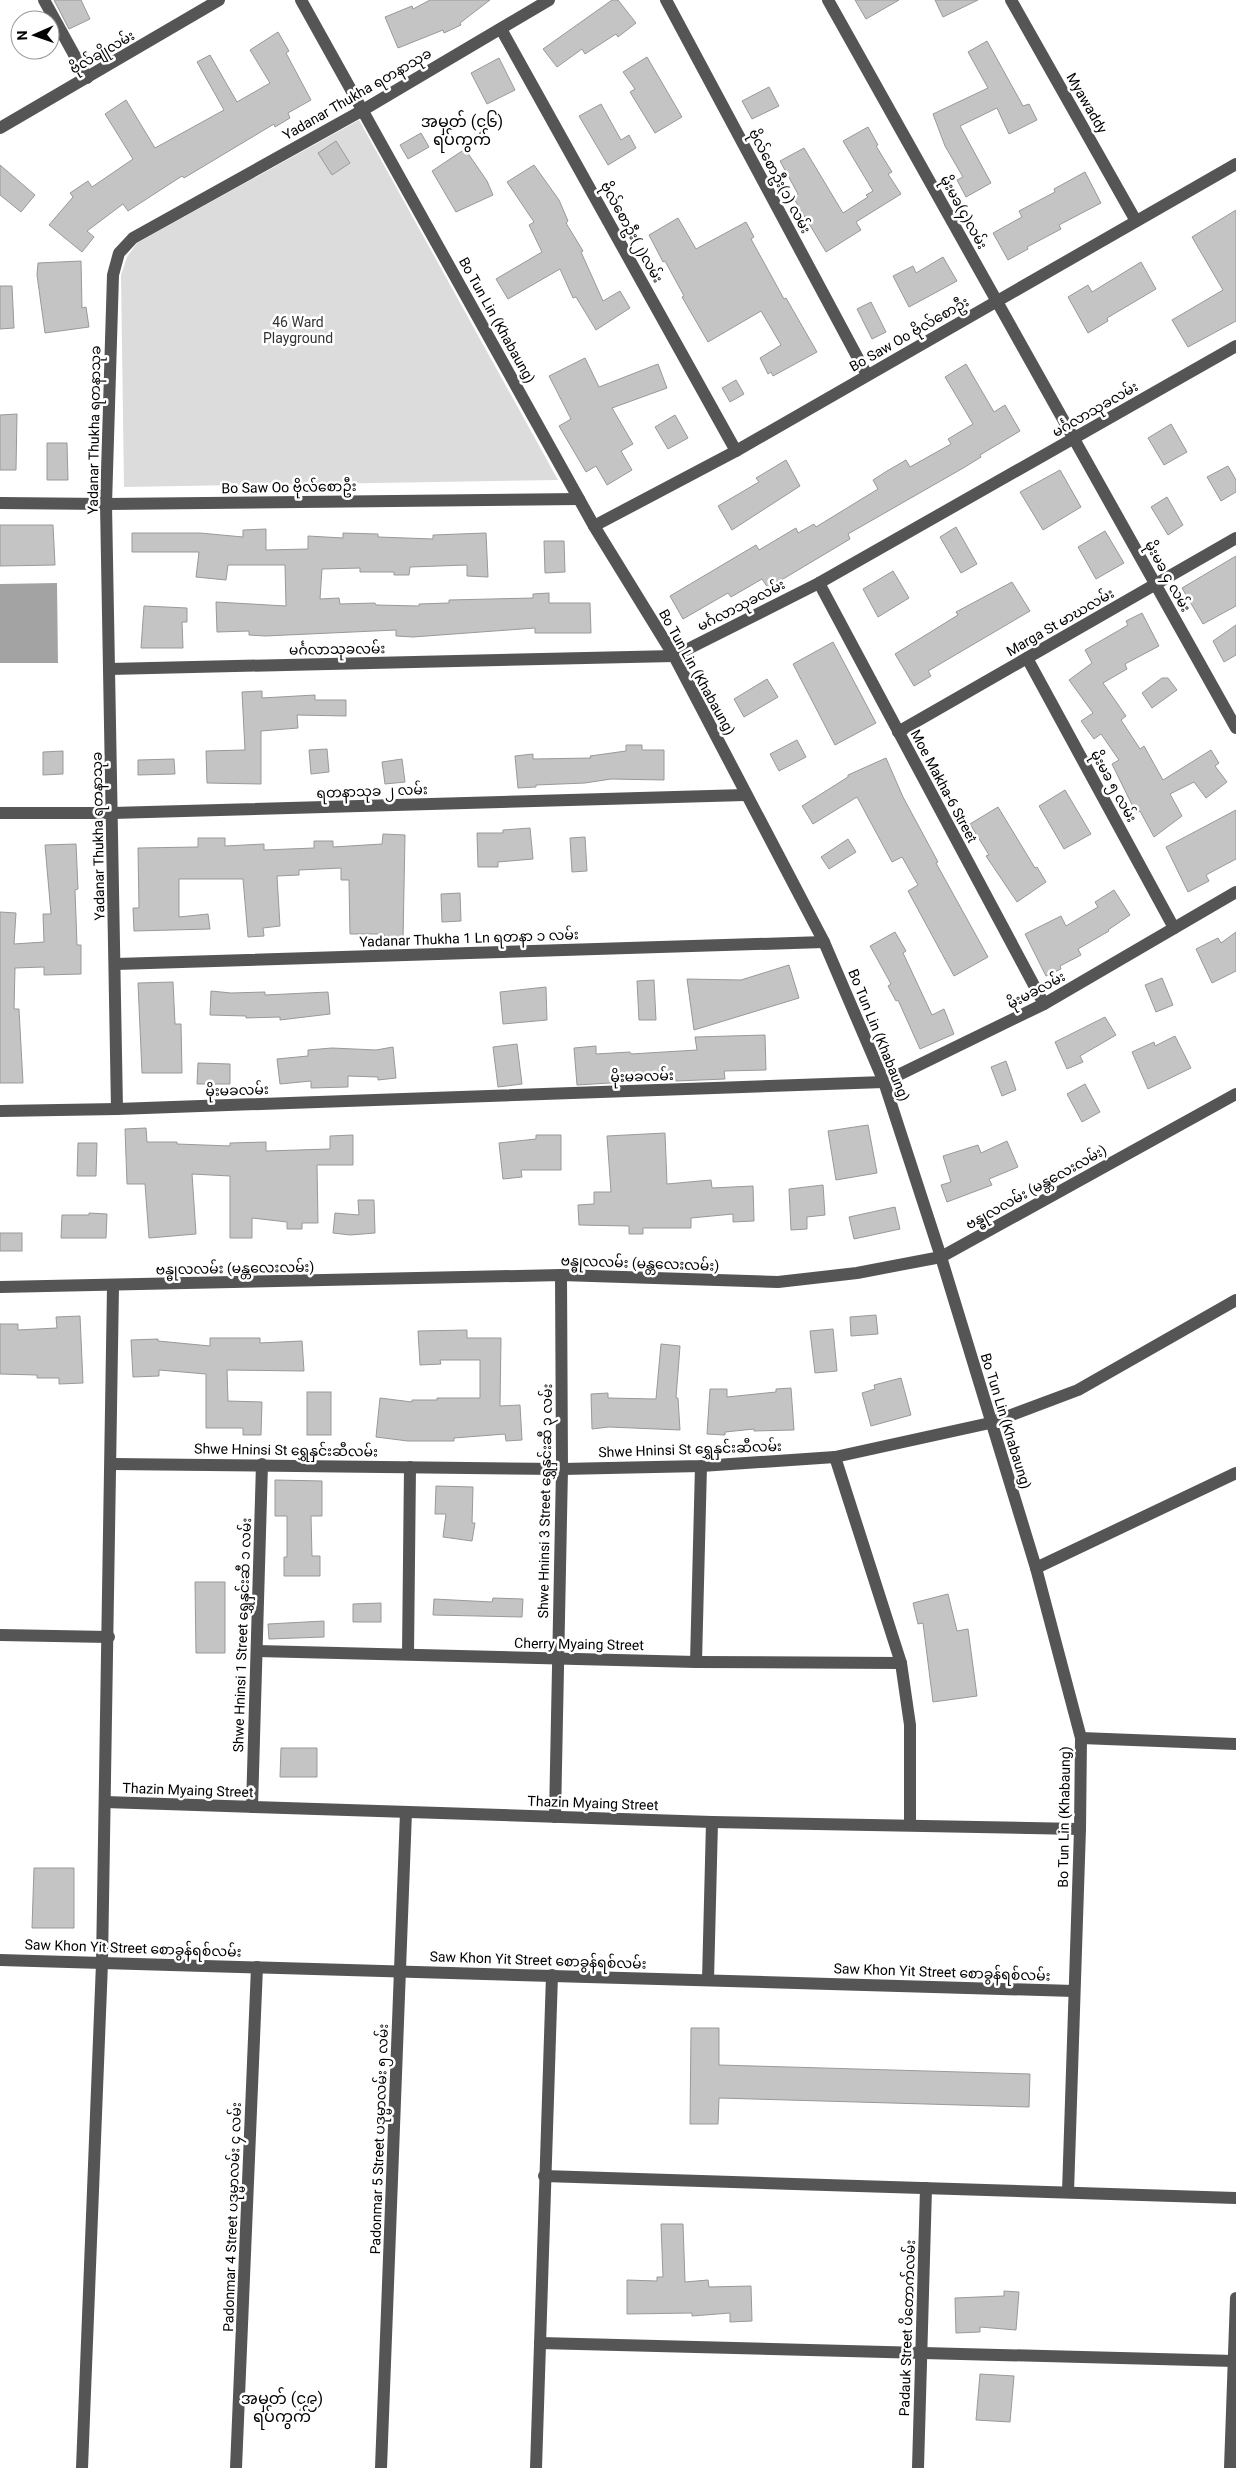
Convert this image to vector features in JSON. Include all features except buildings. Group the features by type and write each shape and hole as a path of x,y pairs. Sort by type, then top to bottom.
{"street":[{"path":"44,0 87,78"},
{"name":"ဗိုလ်ချိုလမ်း","path":"0,128 219,0"},
{"name":"Bo Tun Lin (Khabaung)","path":"301,0 594,526 674,656 745,795 824,942 884,1082 941,1257 990,1423 1036,1568 1081,1738 1080,1829 1068,2192"},
{"name":"Yadanar Thukha ရတနာသုခ","path":"117,1109 116,964 106,504 113,275 119,253 133,238 363,110 550,0"},
{"name":"ဗိုလ်စောဦး(၁) လမ်း","path":"666,0 867,375"},
{"name":"မိုးမခ(၄)လမ်း","path":"828,0 1074,439"},
{"name":"Myawaddy","path":"1011,0 1136,220"},
{"name":"ဗိုလ်စောဦး(၂)လမ်း","path":"501,28 736,451"},
{"name":"Bo Saw Oo ဗိုလ်စောဦး","path":"594,526 736,451 1236,164"},
{"name":"မင်္ဂလာသုခလမ်း","path":"109,669 674,656 819,582 1236,346"},
{"name":"မိုးမခ ၄ လမ်း","path":"1074,439 1236,728"},
{"name":"Bo Saw Oo ဗိုလ်စောဦး","path":"0,503 106,504 579,499"},
{"name":"Marga St မာဃလမ်း","path":"898,732 1236,538"},
{"name":"Moe Makha-6 Street","path":"819,582 1044,1004"},
{"name":"မိုးမခ ၅ လမ်း","path":"1027,658 1174,928"},
{"name":"ရတနာသုခ ၂ လမ်း","path":"0,813 112,813 745,795"},
{"name":"မိုးမခလမ်း","path":"0,1110 117,1109 884,1082 1044,1004 1236,892"},
{"name":"Yadanar Thukha 1 Ln ရတနာ ၁ လမ်း","path":"116,964 824,942"},
{"name":"ဗန္ဓုလလမ်း (မန္တလေးလမ်း)","path":"0,1287 561,1275 778,1282 857,1274 941,1257 1236,1094"},
{"name":"Shwe Hninsi 3 Street ရွှေနှင်းဆီ ၃ လမ်း","path":"555,1817 562,1470 561,1275"},
{"path":"82,2468 102,1963 112,1464 113,1286"},
{"name":"Shwe Hninsi St ရွှေနှင်းဆီလမ်း","path":"112,1464 262,1464 562,1470 701,1466 835,1457 990,1423 1078,1390 1236,1300"},
{"path":"835,1457 901,1662 910,1725 910,1824"},
{"name":"Shwe Hninsi 1 Street ရွှေနှင်းဆီ ၁ လမ်း","path":"252,1807 262,1464"},
{"path":"696,1662 701,1466"},
{"path":"408,1654 410,1467"},
{"path":"1036,1568 1236,1473"},
{"path":"0,1635 108,1637"},
{"name":"Cherry Myaing Street","path":"257,1651 696,1662 901,1662"},
{"path":"1081,1738 1236,1744"},
{"name":"Thazin Myaing Street","path":"105,1802 712,1822 910,1824 1080,1829"},
{"name":"Padonmar 5 Street ပဒုမ္မာလမ်း ၅ လမ်း","path":"381,2468 406,1812"},
{"path":"708,1980 712,1822"},
{"name":"Saw Khon Yit Street စောခွန်ရစ်လမ်း","path":"0,1960 1074,1990"},
{"name":"Padonmar 4 Street ပဒုမ္မာလမ်း ၄ လမ်း","path":"236,2468 257,1967"},
{"path":"536,2468 552,1975"},
{"path":"544,2176 1236,2198"},
{"name":"Padauk Street ပိတောက်လမ်း","path":"918,2468 926,2188"},
{"path":"1230,2468 1236,2298"},
{"path":"540,2343 1234,2361"}],"green space":[{"name":"46 Ward Playground","path":"359,120 558,480 124,487 121,275 127,257 137,243"}],"shaded area":[{"path":"57,583 58,663 0,663 0,584"}],"district":[{"name":"အမှတ် (၄၆) ရပ်ကွက်","path":"462,130"},
{"name":"အမှတ် (၄၉) ရပ်ကွက်","path":"282,2407"}]}
